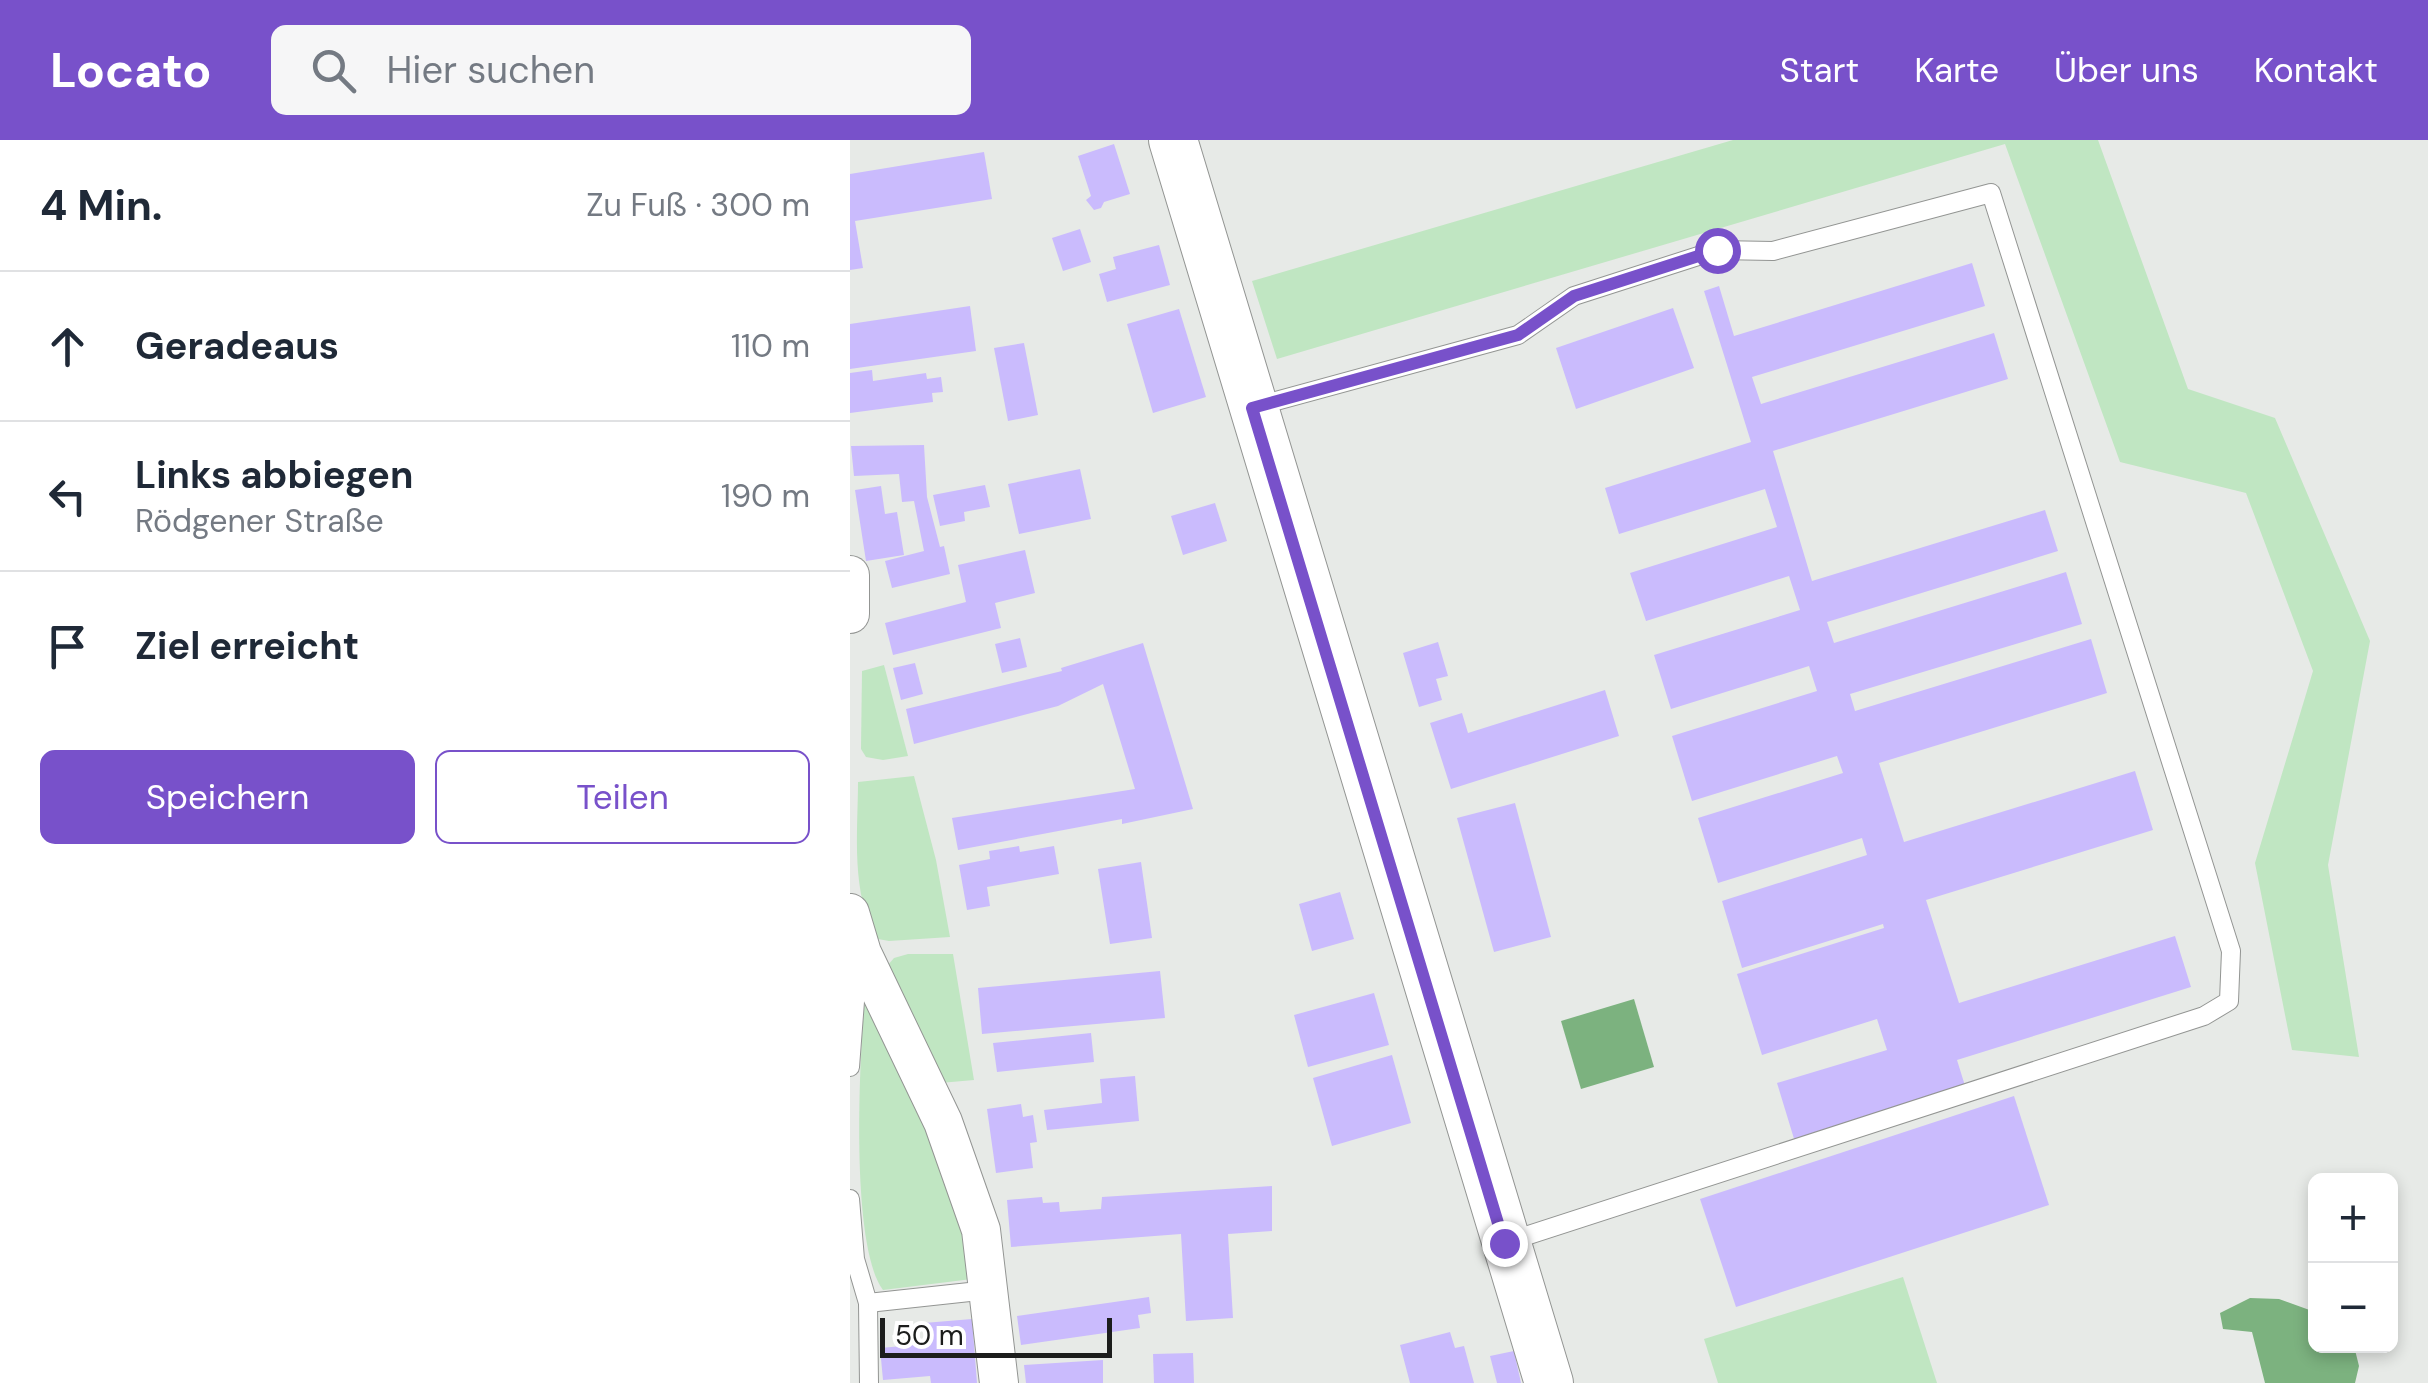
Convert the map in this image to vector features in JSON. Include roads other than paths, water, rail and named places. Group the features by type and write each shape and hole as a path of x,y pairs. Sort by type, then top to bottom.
{"street":[{"path":"1173,140 1548,1383"},
{"path":"850,575 850,614"},
{"path":"850,913 864,957 943,1122 981,1230 999,1383"}],"lane":[{"path":"1252,408 1518,335 1574,296 1717,250 1773,251 1991,192 2231,951 2229,1001 2204,1016 1504,1243"},
{"path":"850,1068 857,976 864,957"},
{"path":"850,1199 855,1258 868,1304 870,1383"},
{"path":"868,1304 988,1290"}]}
